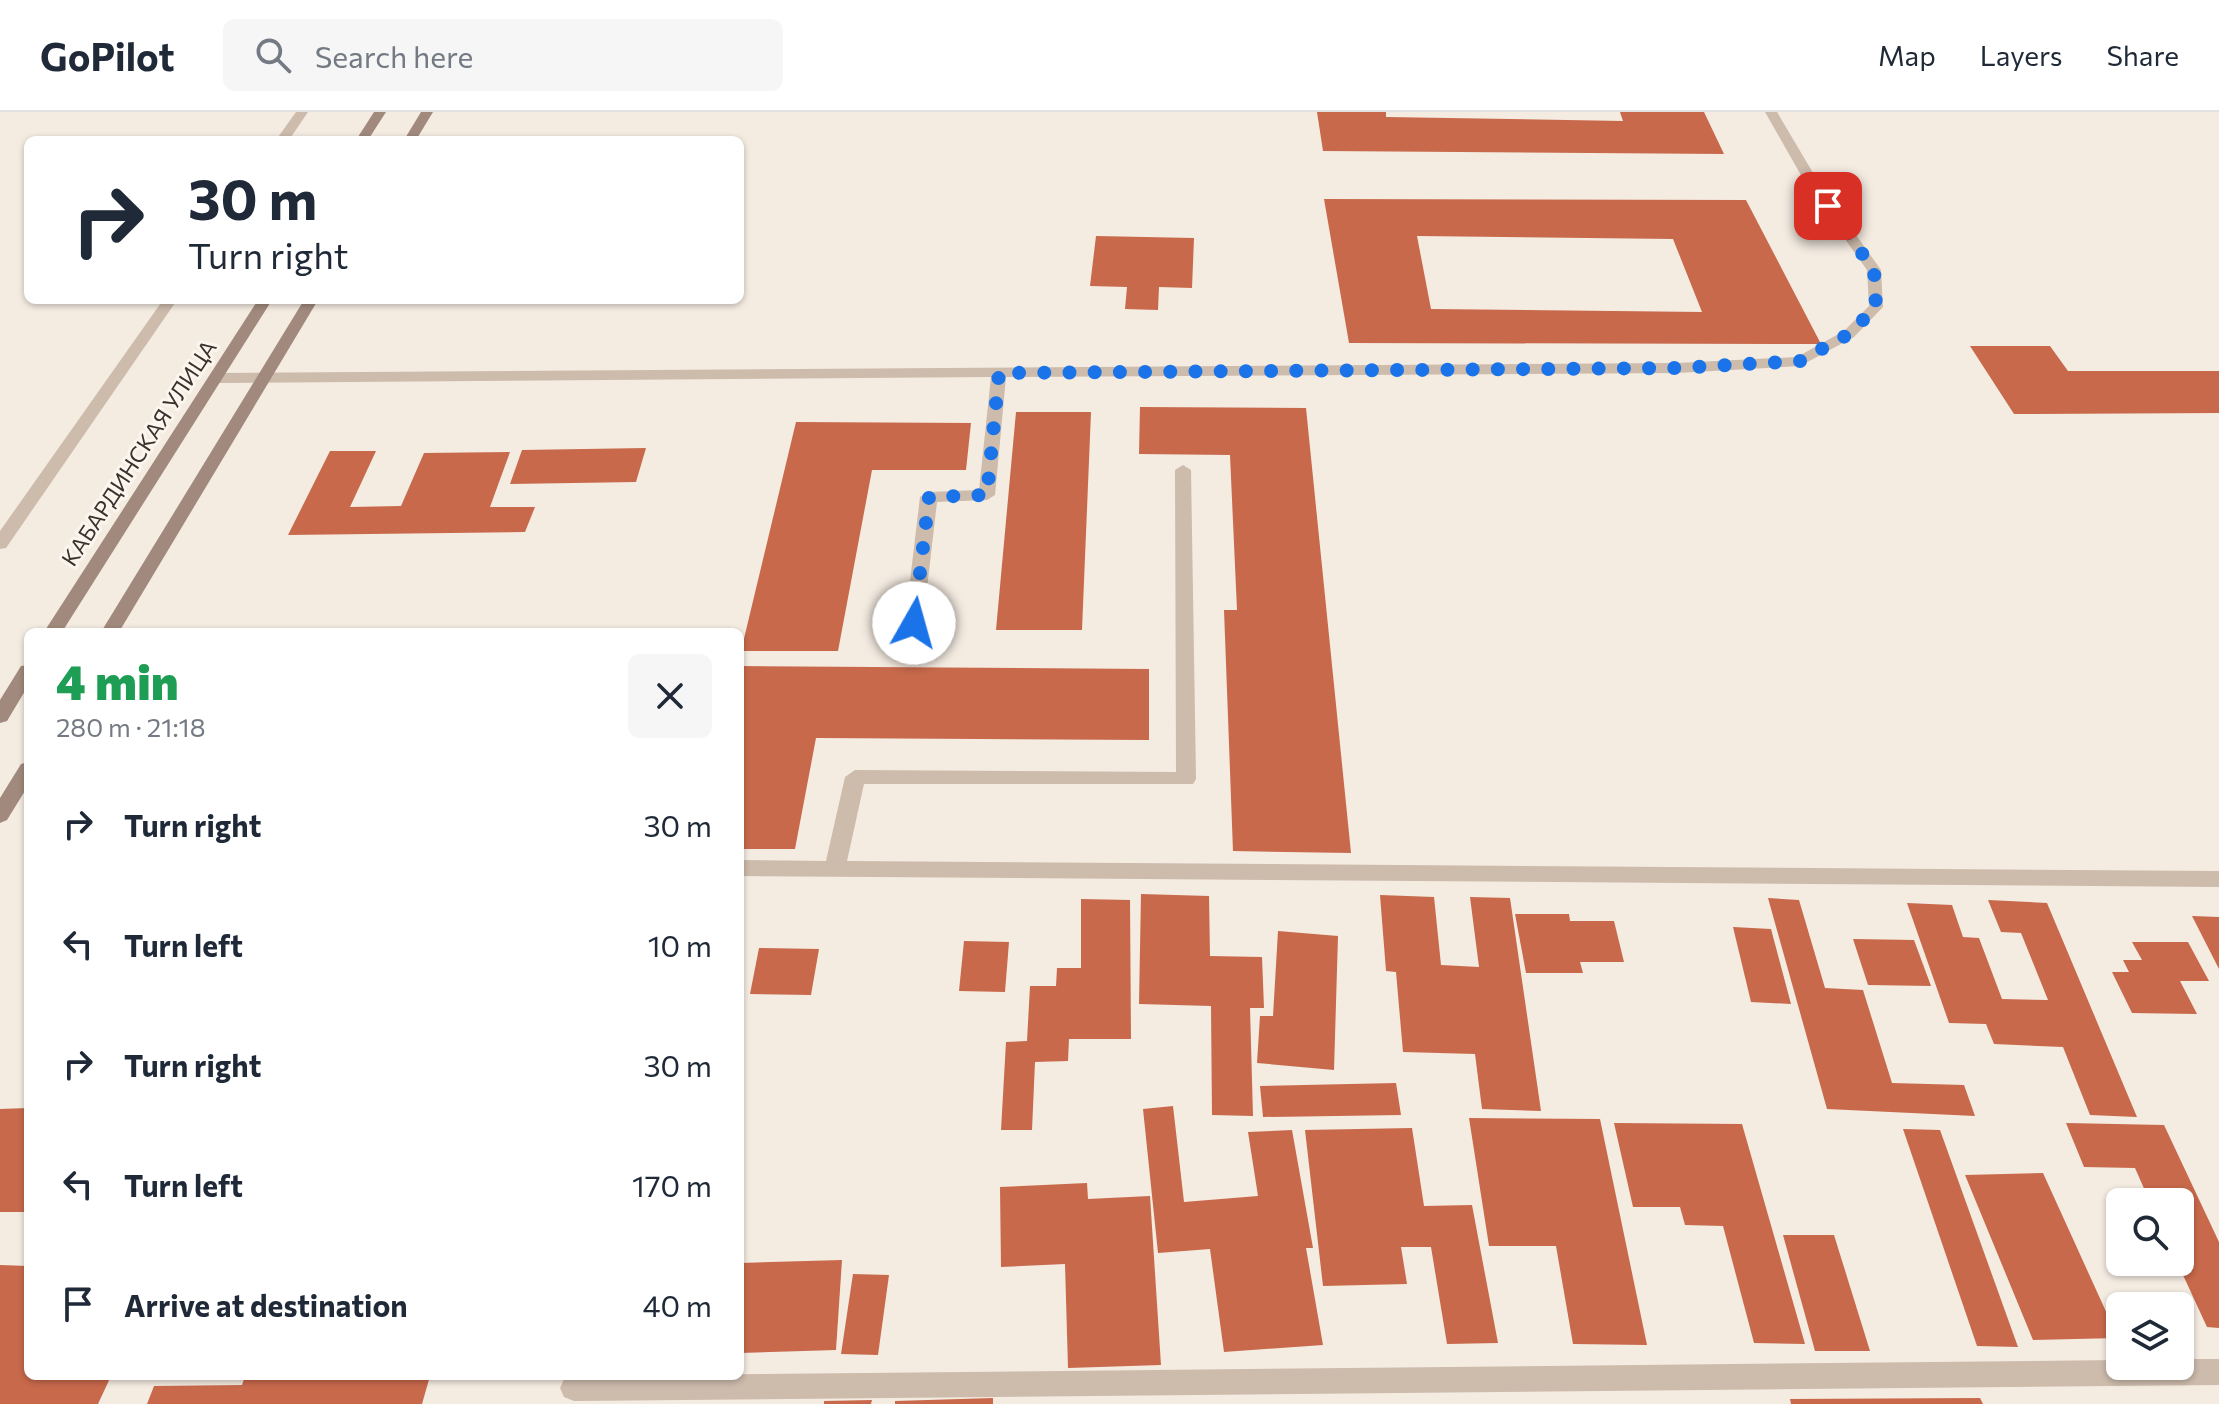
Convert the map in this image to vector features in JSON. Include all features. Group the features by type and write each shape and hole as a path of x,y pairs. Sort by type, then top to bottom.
{"main road":[{"path":"365,136 380,112"},
{"path":"412,136 427,112"},
{"name":"КАБАРДИНСКАЯ УЛИЦА","path":"56,628 263,304"},
{"path":"112,628 309,304"},
{"path":"0,716 24,677"},
{"path":"0,815 24,776"}],"lane":[{"path":"285,136 302,112"},
{"path":"217,378 1677,368 1800,361 1849,334 1876,307 1874,270 1813,184 1771,112"},
{"path":"0,544 167,304"},
{"path":"914,623 929,497 987,495 999,373"},
{"path":"835,869 855,777 1186,779 1183,470"},
{"path":"744,868 2219,879"},
{"path":"574,1389 2219,1372"}],"building":[{"path":"1317,112 1386,112 1386,117 1623,121 1620,112 1704,112 1724,154 1323,151"},
{"path":"1324,199 1746,200 1821,344 1349,343","holes":["1417,236 1673,239 1702,312 1431,309"]},
{"path":"1096,236 1194,238 1192,288 1159,287 1158,310 1125,309 1127,287 1090,286"},
{"path":"1970,346 2050,346 2068,371 2219,371 2219,413 2014,414"},
{"path":"1140,407 1306,408 1351,853 1233,851 1224,610 1237,610 1230,455 1139,454"},
{"path":"1016,412 1091,412 1082,630 996,630"},
{"path":"796,422 971,423 966,470 872,470 838,651 744,651 744,639"},
{"path":"646,448 636,482 510,484 522,450"},
{"path":"330,451 376,451 350,507 401,506 424,453 510,452 490,507 535,507 525,532 288,535"},
{"path":"744,666 1149,669 1149,740 816,738 795,849 744,849"},
{"path":"1141,894 1209,896 1210,956 1262,957 1264,1008 1250,1008 1253,1116 1212,1115 1211,1006 1139,1004"},
{"path":"1380,895 1434,897 1441,965 1479,967 1470,897 1510,898 1541,1111 1482,1109 1475,1054 1403,1052 1396,972 1386,971"},
{"path":"1768,898 1799,900 1825,988 1863,990 1892,1083 1964,1085 1975,1116 1827,1109"},
{"path":"1081,899 1130,900 1131,1039 1069,1039 1068,1061 1035,1062 1032,1130 1001,1130 1006,1042 1027,1041 1030,986 1056,986 1057,968 1081,968"},
{"path":"1988,900 2047,903 2137,1117 2090,1115 2063,1047 1994,1044 1986,1024 1949,1023 1907,903 1952,905 1963,937 1979,938 2002,999 2048,1000 2021,933 2001,932"},
{"path":"1515,914 1569,914 1570,921 1614,921 1624,962 1580,962 1583,973 1526,973"},
{"path":"2192,916 2219,917 2219,969"},
{"path":"1733,927 1771,929 1791,1004 1751,1002"},
{"path":"1278,931 1338,936 1334,1070 1257,1063 1260,1016 1273,1016"},
{"path":"1853,939 1914,940 1931,986 1868,985"},
{"path":"964,941 1009,942 1005,992 959,991"},
{"path":"2132,942 2188,942 2209,981 2180,981 2197,1014 2132,1013 2112,972 2129,972 2123,960 2142,960"},
{"path":"759,948 819,949 811,995 750,994"},
{"path":"1396,1083 1401,1115 1263,1117 1260,1086"},
{"path":"1173,1106 1184,1202 1258,1196 1248,1132 1292,1130 1313,1248 1306,1248 1323,1345 1224,1352 1210,1249 1158,1253 1143,1109"},
{"path":"24,1108 24,1212 0,1212 0,1109"},
{"path":"1469,1118 1600,1119 1647,1345 1573,1344 1556,1246 1489,1246"},
{"path":"1614,1123 1742,1124 1805,1344 1754,1343 1723,1226 1685,1225 1680,1207 1633,1207"},
{"path":"2066,1123 2164,1125 2194,1188 2144,1188 2135,1168 2084,1167"},
{"path":"1412,1128 1424,1206 1472,1205 1498,1343 1447,1344 1431,1247 1401,1247 1407,1284 1323,1286 1305,1130"},
{"path":"1903,1129 1940,1130 2018,1347 1977,1346"},
{"path":"2043,1173 2106,1312 2106,1338 2033,1340 1965,1175"},
{"path":"1087,1183 1088,1199 1150,1196 1161,1365 1068,1368 1065,1264 1001,1267 1000,1187"},
{"path":"2194,1189 2219,1242 2219,1328 2207,1327 2194,1292 2191,1292 2183,1276 2194,1276"},
{"path":"1783,1235 1834,1235 1870,1351 1815,1351"},
{"path":"842,1260 836,1350 744,1353 744,1263"},
{"path":"0,1265 24,1266 24,1380 109,1380 98,1404 0,1404"},
{"path":"853,1274 889,1275 878,1355 841,1354"},
{"path":"244,1380 429,1380 422,1404 147,1404 154,1386 242,1385"},
{"path":"993,1398 993,1404 895,1404 895,1401"},
{"path":"1980,1398 1983,1404 1791,1404 1790,1399"},
{"path":"872,1400 871,1404 824,1404 824,1401"}],"route":[{"path":"914,623 929,497 987,495 999,373 1677,368 1800,361 1849,334 1876,307 1874,270 1828,206"}]}
